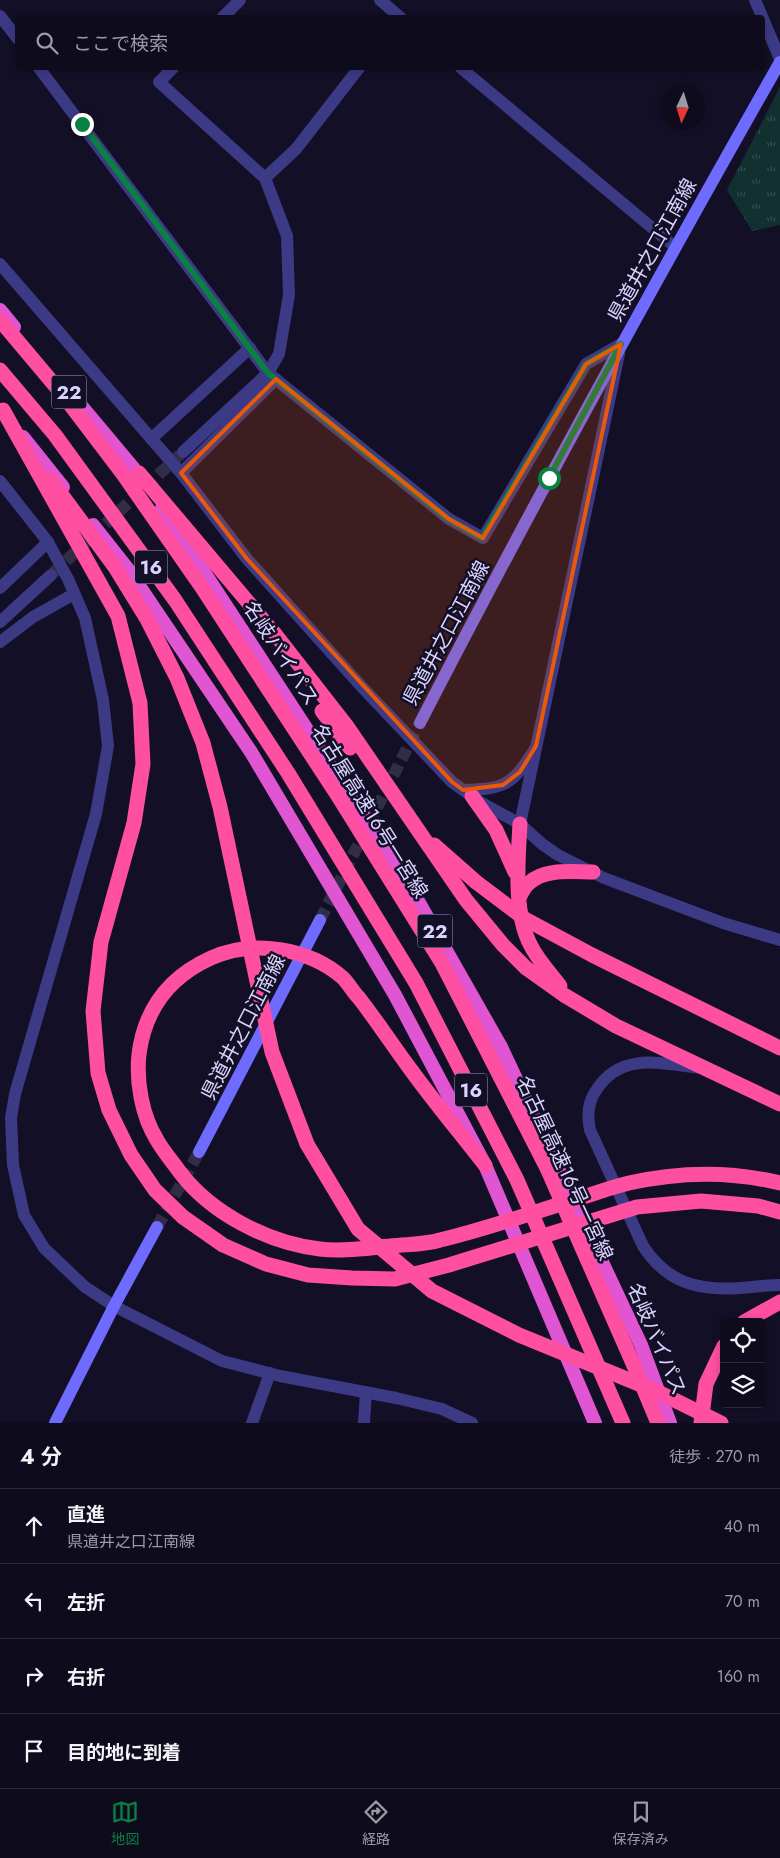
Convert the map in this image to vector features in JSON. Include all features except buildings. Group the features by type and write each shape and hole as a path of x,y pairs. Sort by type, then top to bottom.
{"highway":[{"name":"名岐バイパス","path":"0,310 139,473 410,887 496,1039 568,1187 641,1345 670,1423"},
{"name":"名古屋高速16号一宮線","path":"0,320 63,395 123,474 201,586 333,788 442,963 547,1168 658,1423"},
{"name":"16","path":"0,370 55,436 175,600 288,773 416,983 517,1180 623,1423"},
{"path":"1,410 127,568 251,752 395,995 485,1165 594,1423"},
{"path":"1,410 118,616 140,703 143,764 134,823 101,942 93,1012 98,1073 109,1110 131,1154 155,1190 183,1217 223,1244 266,1264 308,1275 395,1279 449,1265 637,1207 701,1201 758,1206 780,1212"},
{"path":"1,410 116,567 147,619 176,678 203,743 220,808 272,1052 307,1144 358,1229 432,1291 519,1335 656,1391 721,1423"},
{"path":"139,473 274,634 346,725 450,877 490,930 526,968 573,1001 616,1026 702,1069 780,1104"},
{"path":"123,474 201,562 286,664 363,765 416,829 476,882 525,919 592,955 780,1048"},
{"path":"467,793 496,830 510,859 519,891"},
{"path":"520,824 518,874 522,922 530,945 548,971 573,1001"},
{"path":"519,891 537,877 562,871 593,872"},
{"path":"485,1165 412,1072 374,1017 343,979 319,962 285,950 260,948 235,950 212,958 193,968 162,994 151,1010 140,1049 137,1070 141,1099 155,1138 188,1184 226,1215 272,1238 320,1249 366,1248 437,1242 627,1183 668,1176 717,1174 765,1179 780,1183"},
{"path":"751,1318 780,1302"},
{"path":"701,1423 706,1384 720,1354"},
{"path":"706,1384 713,1423"}],"main road":[{"name":"県道井之口江南線","path":"420,723 477,612 621,344 780,60"},
{"name":"県道井之口江南線","path":"199,1152 320,920"},
{"path":"55,1423 114,1306 158,1227"}],"street":[{"path":"225,15 240,0"},
{"path":"380,0 397,15"},
{"path":"755,0 761,15"},
{"path":"0,16 15,34"},
{"path":"765,24 780,60"},
{"path":"41,70 272,376 448,519 482,538 586,364 621,344"},
{"path":"171,70 159,82 265,178 287,236 289,295 279,354 272,376 181,473"},
{"path":"265,178 296,149 357,70"},
{"path":"463,70 675,247"},
{"path":"0,264 181,473 247,559 452,782 520,824 542,844 558,855 593,872 723,923 780,940"},
{"path":"520,824 621,344"},
{"path":"151,439 250,348"},
{"path":"183,452 272,376"},
{"path":"0,481 48,542 85,618 103,700 108,746 96,814 15,1094 11,1118 13,1165 24,1215 44,1248 85,1287 114,1306 222,1361 442,1409 472,1423"},
{"path":"0,588 48,542"},
{"path":"0,622 51,575"},
{"path":"0,642 33,617 74,594"},
{"path":"467,793 503,785 520,772 536,746"},
{"path":"702,1069 637,1063 616,1069 595,1090 591,1100 588,1119 590,1130 643,1246 652,1259 666,1272 681,1281 716,1289 780,1286"},
{"path":"252,1423 270,1373"},
{"path":"364,1423 366,1392"}],"highlighted area":[{"path":"621,344 536,746 520,772 503,785 463,790 452,782 247,559 181,473 276,379 449,519 483,538 586,364"}],"green space":[{"path":"780,87 780,225 752,231 727,190"}],"tunnel":[{"path":"53,573 183,452"},
{"path":"320,920 420,723"},
{"path":"157,1227 199,1152"}],"route":[{"path":"82,124 268,373 448,519 482,538 586,364 621,344 549,478"}]}
